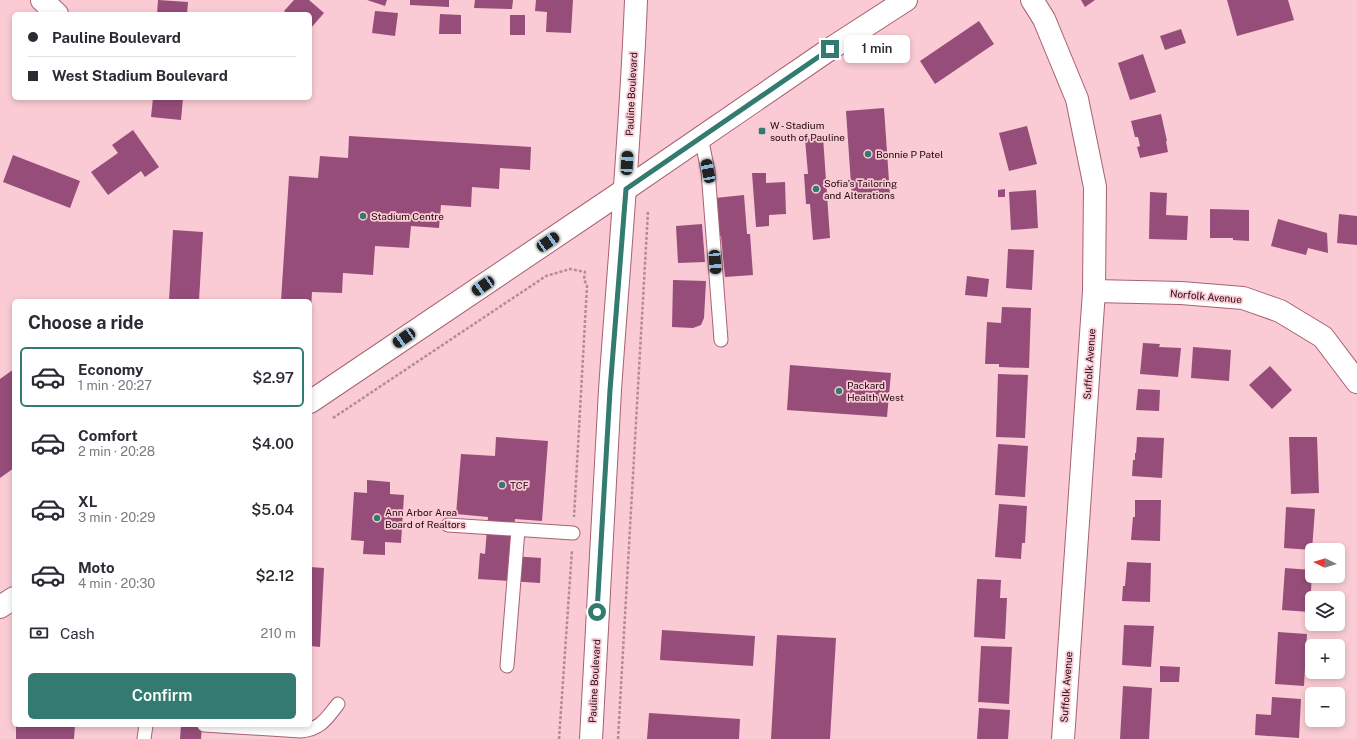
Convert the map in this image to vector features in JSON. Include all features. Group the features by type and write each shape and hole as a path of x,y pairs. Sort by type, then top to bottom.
{"street":[{"path":"42,0 55,12"},
{"name":"Pauline Boulevard","path":"591,739 610,390 626,189 636,0"},
{"path":"312,401 626,189 830,49 906,0"},
{"name":"Suffolk Avenue","path":"1032,0 1044,19 1077,99 1095,187 1094,290 1063,739"},
{"name":"Norfolk Avenue","path":"1094,290 1181,293 1243,298 1280,311 1323,336 1357,382"},
{"path":"0,607 12,599"}],"lane":[{"path":"701,137 708,171 720,340"},
{"path":"448,525 573,533"},
{"path":"507,666 518,530"},
{"path":"236,727 301,731 310,730 323,722 338,704"},
{"path":"144,739 146,727"}],"path":[{"path":"618,739 648,211"},
{"path":"334,418 546,276 570,269 585,272 584,279 587,286 573,533 559,739"}],"building":[{"path":"158,0 188,2 187,12 157,12"},
{"path":"294,0 309,0 324,13 312,27 312,12 284,11"},
{"path":"367,0 387,0 385,6"},
{"path":"410,0 449,0 449,7 410,5"},
{"path":"475,0 513,0 512,9 474,8"},
{"path":"536,0 573,0 571,33 546,32 547,12 535,11"},
{"path":"1081,0 1095,0 1085,7"},
{"path":"1227,0 1288,0 1294,20 1237,36"},
{"path":"375,11 398,13 395,36 372,33"},
{"path":"440,14 461,15 461,34 439,34"},
{"path":"510,15 525,15 525,35 510,35"},
{"path":"979,21 994,44 935,84 920,61"},
{"path":"1181,29 1186,43 1165,50 1160,36"},
{"path":"1143,54 1156,92 1130,100 1118,63"},
{"path":"153,100 183,100 181,120 151,117"},
{"name":"Bonnie P Patel","path":"884,108 890,196 852,199 846,111"},
{"path":"1161,114 1168,152 1140,158 1137,147 1140,146 1138,137 1135,137 1131,121"},
{"path":"1027,126 1037,164 1009,171 999,133"},
{"path":"133,130 159,167 145,177 141,171 108,195 91,172 118,153 112,145"},
{"name":"Stadium Centre","path":"349,136 531,147 530,170 500,168 499,189 472,187 471,207 441,205 439,228 411,226 409,248 375,246 373,275 343,273 342,293 312,292 312,299 281,299 289,176 318,178 320,156 348,158"},
{"name":"Sofia’s Tailoring and Alterations","path":"823,137 830,238 813,240 810,204 806,204 804,174 808,174 805,139"},
{"path":"13,155 80,181 70,208 3,182"},
{"path":"752,173 766,173 766,183 785,182 786,214 769,215 769,226 756,227"},
{"path":"1005,189 1005,197 998,197 998,190"},
{"path":"1036,190 1038,228 1011,230 1009,192"},
{"path":"1150,192 1167,193 1166,215 1188,216 1187,240 1149,239"},
{"path":"744,195 747,234 750,234 753,275 725,277 721,236 718,236 715,198"},
{"path":"1210,209 1249,210 1249,241 1233,240 1233,238 1210,238"},
{"path":"1339,214 1357,216 1357,245 1337,243"},
{"path":"1278,219 1327,233 1328,253 1308,248 1306,255 1271,246"},
{"path":"702,224 705,262 678,263 676,226"},
{"path":"173,230 203,232 199,299 169,299"},
{"path":"1008,249 1034,250 1032,290 1006,288"},
{"path":"967,276 989,279 987,297 965,295"},
{"path":"673,280 706,281 704,318 701,325 693,328 672,327"},
{"path":"1002,307 1031,308 1029,368 999,367 999,364 985,364 987,322 1001,323"},
{"path":"1143,343 1160,344 1159,347 1181,348 1178,377 1140,374"},
{"path":"1193,347 1231,350 1229,381 1191,378"},
{"name":"Packard Health West","path":"790,365 891,373 887,417 787,410"},
{"path":"1270,366 1292,390 1272,409 1249,385"},
{"path":"12,370 12,469 0,478 0,379"},
{"path":"998,374 1028,375 1025,438 996,437"},
{"path":"1138,389 1160,390 1159,411 1136,410"},
{"name":"TCF","path":"496,437 548,441 542,521 515,519 512,556 541,558 540,583 478,579 480,553 485,554 488,517 456,514 461,454 495,456"},
{"path":"1137,437 1164,438 1162,478 1132,476"},
{"path":"1289,437 1317,437 1319,493 1291,494"},
{"path":"998,444 1028,446 1025,497 995,495"},
{"name":"Ann Arbor Area Board of Realtors","path":"367,480 390,482 390,494 404,495 401,543 385,542 385,555 363,554 364,541 351,540 354,492 367,493"},
{"path":"1135,500 1161,500 1160,541 1131,540 1133,517 1135,517"},
{"path":"999,504 1027,506 1025,543 1022,543 1021,559 995,557"},
{"path":"1286,507 1315,509 1313,543 1305,543 1305,550 1284,548"},
{"path":"1127,562 1151,563 1150,602 1122,601"},
{"path":"312,567 324,568 320,647 312,646"},
{"path":"1285,568 1305,569 1305,583 1311,583 1311,591 1305,591 1305,612 1282,610"},
{"path":"977,579 1001,580 1000,598 1007,598 1005,639 974,637"},
{"path":"1124,625 1154,626 1151,667 1122,665"},
{"path":"662,630 755,636 753,666 660,660"},
{"path":"1278,632 1307,634 1307,639 1305,639 1304,686 1275,684"},
{"path":"777,635 836,638 830,739 771,739"},
{"path":"981,646 1012,647 1009,704 978,702"},
{"path":"1160,666 1180,667 1179,682 1160,682"},
{"path":"1123,686 1152,688 1149,739 1120,739"},
{"path":"1272,697 1301,699 1299,738 1255,735 1256,714 1271,715"},
{"path":"979,708 1010,710 1008,739 977,739"},
{"path":"649,713 740,719 739,739 647,739"},
{"path":"16,727 75,727 74,739 16,739"},
{"path":"181,727 202,727 201,739 180,739"}],"place":[{"name":"W - Stadium south of Pauline","path":"762,131"},
{"name":"Bonnie P Patel","path":"868,154"},
{"name":"Sofia’s Tailoring and Alterations","path":"816,189"},
{"name":"Stadium Centre","path":"363,216"},
{"name":"Packard Health West","path":"839,391"},
{"name":"TCF","path":"502,485"},
{"name":"Ann Arbor Area Board of Realtors","path":"377,518"}],"route":[{"path":"597,612 610,390 626,189 830,49"}]}
